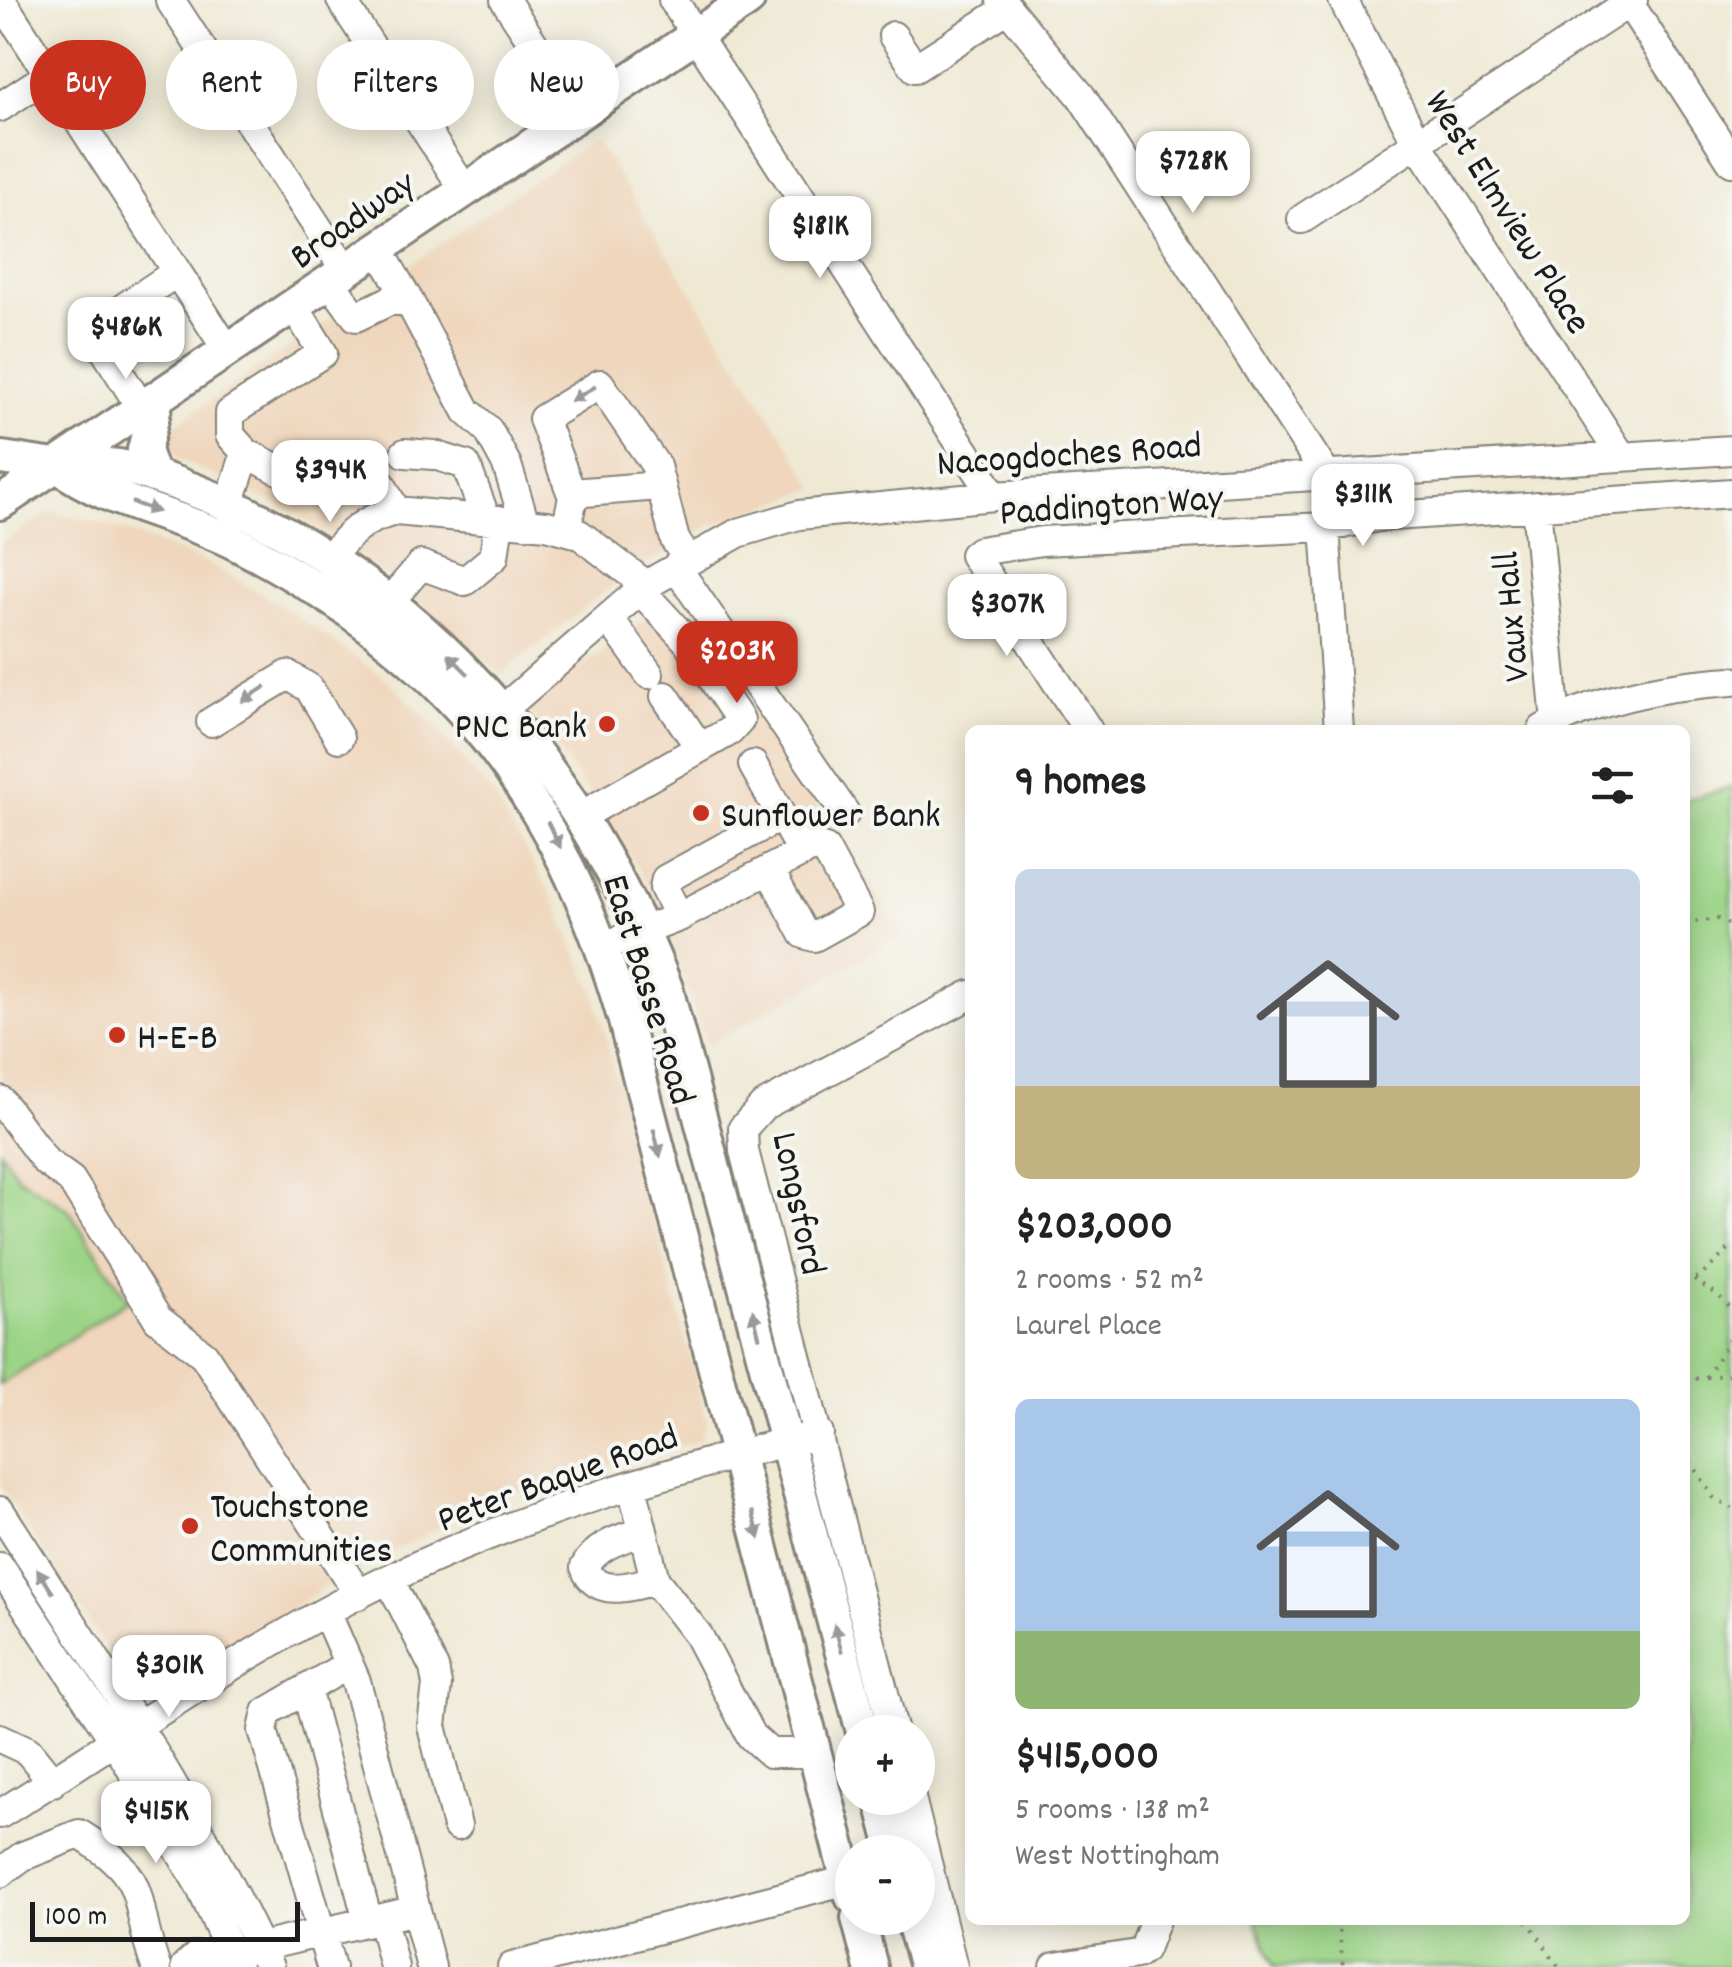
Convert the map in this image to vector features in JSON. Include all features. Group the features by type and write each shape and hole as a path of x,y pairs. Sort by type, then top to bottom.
{"main road":[{"name":"Broadway","path":"619,85 748,0"},
{"name":"Broadway","path":"0,504 551,130"},
{"path":"149,404 144,450 153,476"},
{"path":"0,458 58,466"},
{"name":"East Basse Road","path":"58,466 123,467 153,476 228,507 328,560 389,602 581,816 644,932 666,988 858,1715"},
{"name":"East Basse Road","path":"58,466 88,488 219,535 324,594 380,631 492,719 544,816 604,946 836,1835"},
{"path":"863,1935 871,1967"},
{"path":"917,1935 926,1967"}],"street":[{"path":"1,0 30,45"},
{"path":"170,0 338,276 356,317 389,301 408,301"},
{"path":"341,0 464,188"},
{"path":"506,0 532,40"},
{"path":"673,0 994,496"},
{"name":"West Elmview Place","path":"1343,0 1417,143 1622,457"},
{"path":"1302,219 1630,1 1732,162"},
{"path":"893,36 915,68 1005,4 1081,96 1327,476 1334,526 1339,725"},
{"path":"0,107 30,87"},
{"path":"84,130 228,350"},
{"path":"378,248 467,412 488,430 507,465 504,521 494,557 465,581 421,565 389,602"},
{"path":"149,404 94,332 95,327 176,272"},
{"path":"294,306 322,353 230,413 230,436 246,453 322,492 380,482 396,511"},
{"path":"566,530 572,493 543,430 543,419 600,384 656,466 682,563 846,813"},
{"name":"Nacogdoches Road","path":"492,719 643,588 738,533 799,515 994,496 1732,450"},
{"path":"228,507 246,453"},
{"path":"405,453 434,454 466,465 504,521"},
{"path":"572,493 647,487 657,478"},
{"name":"Paddington Way","path":"1085,725 974,555 990,546 1042,541 1334,526 1378,517 1732,493"},
{"name":"Vaux Hall","path":"1536,506 1549,725"},
{"path":"328,560 364,521 396,511 566,530 605,551 643,588 738,712 738,726 581,816"},
{"path":"608,618 700,748"},
{"path":"210,722 288,676 309,688 339,738"},
{"path":"1552,725 1649,692 1732,682"},
{"path":"753,766 802,853"},
{"path":"679,918 664,888 666,879 780,816"},
{"path":"604,946 679,918 814,846 824,849 859,912 814,937 804,934 770,871"},
{"name":"Longsford","path":"890,1715 744,1150 743,1128 764,1106 965,998"},
{"path":"0,1100 46,1162 70,1180 158,1319 204,1354 359,1596"},
{"path":"786,1442 819,1434"},
{"name":"Peter Baque Road","path":"0,1814 326,1612 389,1578 558,1509 786,1442"},
{"path":"632,1486 655,1580 698,1636 743,1724 760,1746 784,1756 815,1753"},
{"path":"0,1511 128,1736 200,1886 230,1963"},
{"path":"643,1531 608,1544 591,1556 585,1567 598,1584 617,1588 655,1580"},
{"path":"0,1567 226,1872 264,1957"},
{"path":"389,1578 434,1668 432,1726 457,1826"},
{"path":"326,1612 349,1664 431,1967"},
{"path":"332,1967 263,1730 267,1712 349,1664"},
{"path":"306,1689 374,1920 394,1967"},
{"path":"0,1738 28,1750 52,1782"},
{"path":"915,1815 954,1967"},
{"path":"0,1873 23,1856 79,1834 110,1853 138,1887 147,1943 156,1967"},
{"path":"512,1967 619,1954 835,1892"},
{"path":"185,1967 197,1956 230,1963 264,1957 322,1932 416,1910"},
{"path":"1055,1967 1137,1954 1144,1949 1153,1925"}],"path":[{"path":"1690,921 1701,918 1732,926"},
{"path":"1690,1281 1732,1246"},
{"path":"1694,1280 1717,1294 1732,1310"},
{"path":"1706,1377 1732,1336"},
{"path":"1690,1379 1732,1374"},
{"path":"1690,1460 1713,1497 1732,1508"},
{"path":"1339,1925 1343,1967"},
{"path":"1531,1925 1560,1967"}],"shaded area":[{"path":"595,139 816,488 711,526 616,582 501,675 385,575 295,513 176,458 166,431"},
{"path":"51,512 108,525 203,561 276,602 384,677 438,730 495,798 552,896 594,991 707,1422 699,1440 500,1496 332,1583 159,1690 130,1685 0,1485 0,1385 128,1300 68,1209 18,1177 0,1150 0,545"},
{"path":"676,597 904,934 707,1046 654,896 613,826 527,707"}],"green space":[{"path":"1732,787 1732,1967 1274,1967 1258,1925 1690,1925 1690,799"},
{"path":"0,1150 18,1177 68,1209 128,1300 0,1385"}],"place":[{"name":"PNC Bank","path":"607,724"},
{"name":"Sunflower Bank","path":"701,813"},
{"name":"H-E-B","path":"117,1035"},
{"name":"Touchstone Communities","path":"190,1526"}]}
